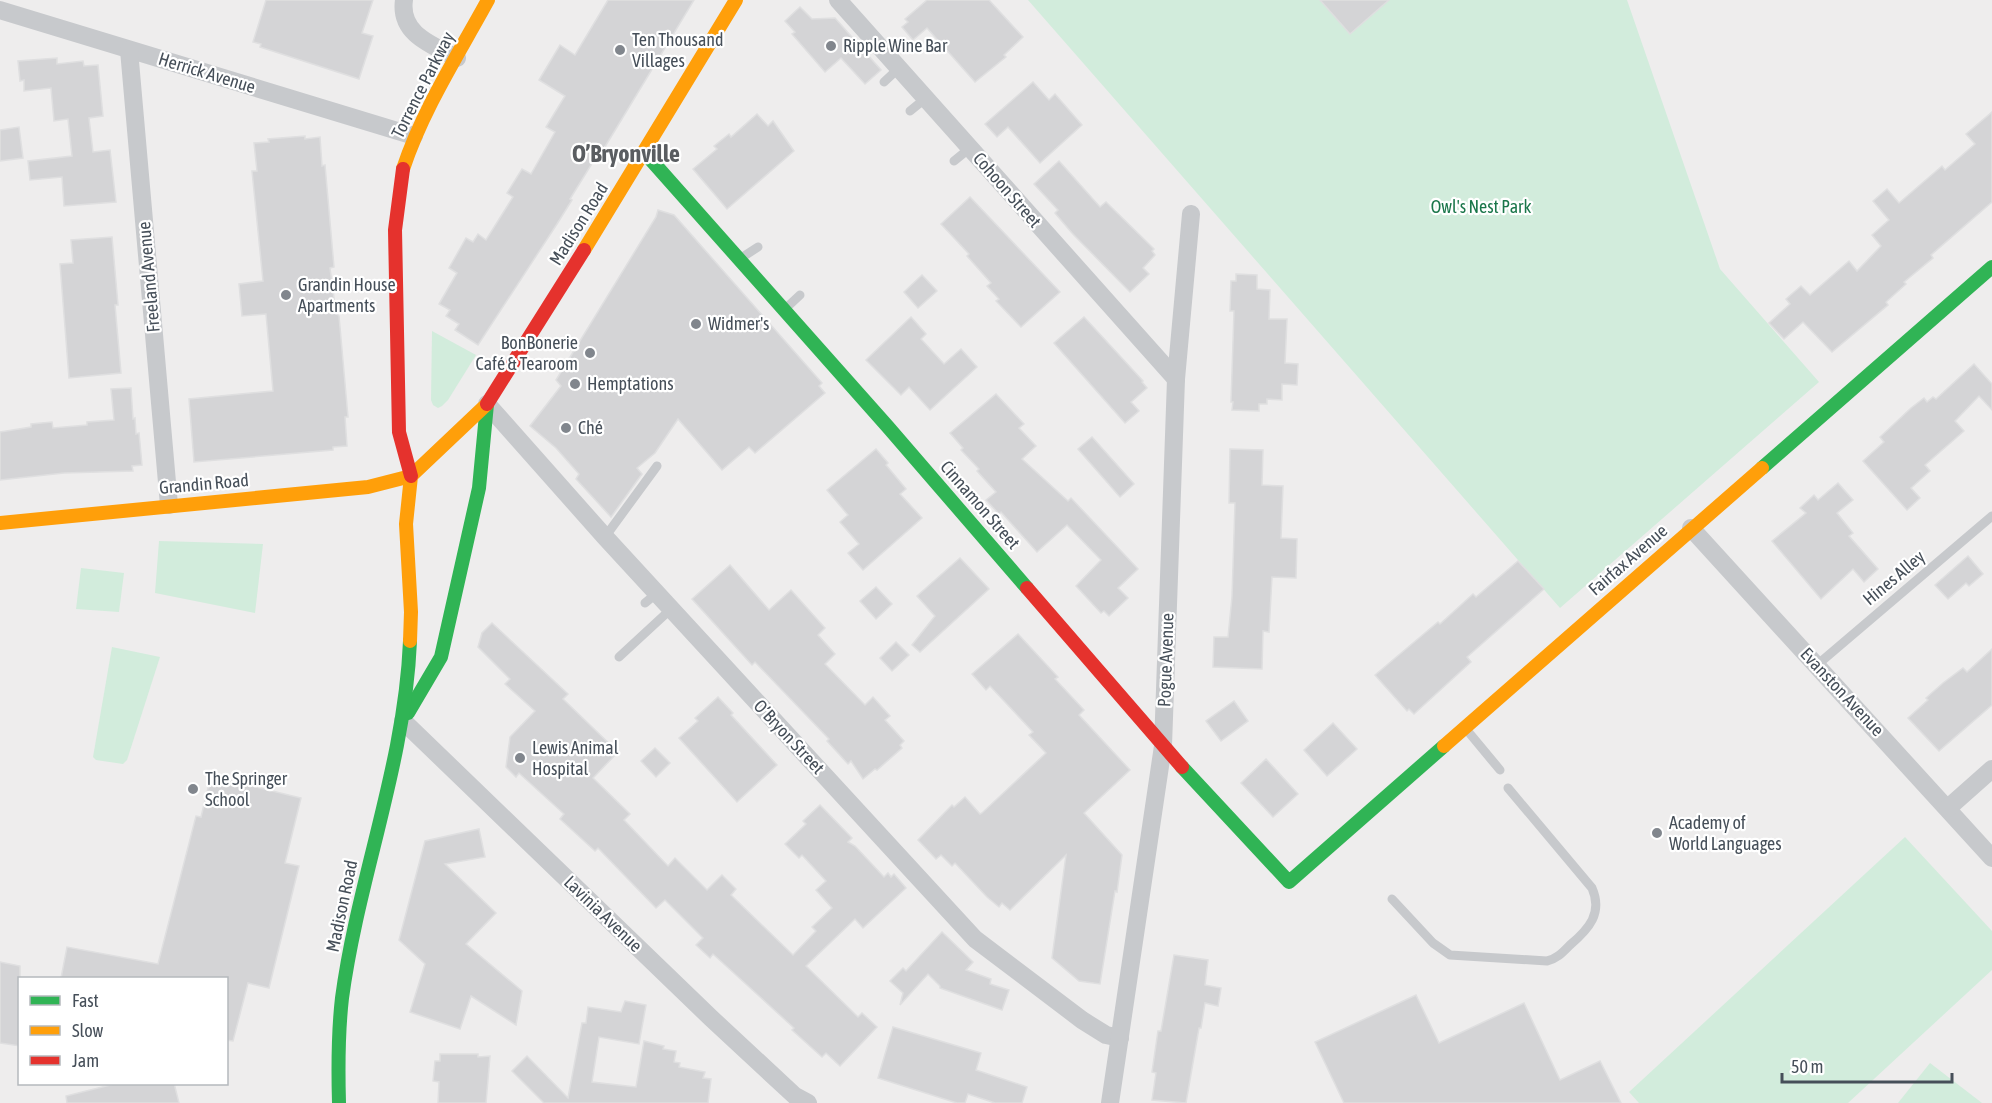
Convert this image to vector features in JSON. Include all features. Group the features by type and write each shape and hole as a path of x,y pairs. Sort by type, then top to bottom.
{"street":[{"path":"404,0 405,19 409,28 420,38 457,58"},
{"name":"Torrence Parkway","path":"411,476 399,432 395,230 402,172 414,136 488,0"},
{"name":"Madison Road","path":"339,1103 338,1050 342,999 351,946 403,721 409,664 411,612 406,524 411,476 487,404 628,179 736,0"},
{"name":"Cohoon Street","path":"838,0 1176,379"},
{"name":"Herrick Avenue","path":"0,10 414,136"},
{"name":"Freeland Avenue","path":"129,50 169,505"},
{"name":"Cinnamon Street","path":"644,152 896,436 1163,746 1289,882"},
{"name":"Pogue Avenue","path":"1110,1103 1163,746 1176,379 1191,214"},
{"name":"Fairfax Avenue","path":"1289,882 1992,267"},
{"name":"Madison Road","path":"403,721 441,657 479,488 487,404"},
{"name":"O’Bryon Street","path":"487,404 604,537 651,598 671,609 975,939 1082,1020 1106,1035 1120,1038"},
{"name":"Grandin Road","path":"0,522 368,487 411,476"},
{"name":"Evanston Avenue","path":"1691,528 1992,858"},
{"name":"Lavinia Avenue","path":"403,721 711,1018 795,1096 808,1103"},
{"path":"1948,808 1992,769"}],"lane":[{"path":"884,82 899,68"},
{"path":"910,111 926,98"},
{"path":"954,161 970,148"},
{"path":"739,260 758,247"},
{"path":"783,310 800,295"},
{"path":"604,537 657,466"},
{"name":"Hines Alley","path":"1817,665 1992,516"},
{"path":"619,657 671,609"},
{"path":"1465,727 1480,749 1500,770"},
{"path":"1392,899 1433,943 1450,955 1547,961 1554,959 1588,929 1595,914 1597,900 1592,888 1508,788"}],"green space":[{"name":"Owl's Nest Park","path":"1028,0 1627,0 1720,269 1819,382 1560,608"},
{"path":"432,331 476,355 448,400 438,408 431,400"},
{"path":"159,541 263,544 255,613 155,593"},
{"path":"81,568 124,573 119,612 76,609"},
{"path":"112,647 160,657 127,760 123,764 96,760 93,757"},
{"path":"1905,837 1992,931 1992,970 1848,1103 1639,1103 1629,1092"},
{"path":"1930,1063 1982,1103 1898,1103"}],"building":[{"path":"266,0 373,0 362,33 373,36 359,79 260,47 261,44 253,42"},
{"path":"608,0 694,0 598,158 596,157 570,199 572,200 557,224 478,345 455,330 459,324 446,316 450,310 439,304 457,273 449,268 466,238 473,242 478,234 486,240 513,197 507,193 522,169 531,174 555,132 546,127 565,96 539,80 560,45 575,55"},
{"path":"927,0 989,0 1023,37 1004,55 1006,57 975,82 927,28 913,40 902,27 908,22 905,19"},
{"path":"1320,0 1389,0 1350,34"},
{"name":"Ripple Wine Bar","path":"800,7 812,19 835,18 881,70 865,84 841,58 825,72 792,34 795,32 785,21"},
{"path":"57,58 57,64 83,61 84,66 98,65 103,116 89,118 93,152 110,150 116,202 64,206 62,177 30,180 28,161 72,156 68,119 54,121 51,88 24,91 24,80 20,81 18,61"},
{"path":"1033,82 1049,100 1055,94 1082,125 1040,163 1008,127 997,137 985,124"},
{"path":"1992,112 1992,202 1931,255 1933,258 1904,282 1906,284 1886,302 1888,305 1832,352 1803,322 1784,339 1769,323 1790,304 1786,299 1801,286 1810,295 1849,261 1857,271 1881,246 1872,235 1889,220 1873,201 1887,189 1899,203 1942,166 1945,170 1975,144 1966,134"},
{"path":"757,114 768,126 773,121 794,151 727,209 693,169 717,149 714,146 729,134 731,137"},
{"path":"19,127 23,158 0,161 0,130"},
{"name":"Grandin House Apartments","path":"305,136 305,139 320,137 322,166 325,165 334,267 330,268 336,313 339,316 348,417 345,417 347,446 333,447 333,450 194,462 189,399 273,391 266,314 242,316 239,284 263,281 252,171 257,171 254,143 269,142 268,139"},
{"path":"1059,161 1100,207 1106,202 1154,249 1152,251 1155,255 1143,268 1149,274 1130,292 1072,233 1055,213 1058,210 1034,184"},
{"path":"970,197 1060,292 1021,327 996,301 999,299 987,286 991,283 967,256 969,254 941,224"},
{"path":"658,210 674,215 822,383 819,386 825,393 755,453 749,447 722,470 678,419 655,453 637,468 642,474 611,517 576,479 579,474 556,448 530,426 561,386 556,380 656,217"},
{"path":"112,237 121,373 69,378 60,264 73,263 71,240"},
{"path":"1236,274 1257,275 1257,289 1270,290 1269,319 1287,319 1285,363 1298,364 1297,385 1282,384 1282,400 1267,399 1267,404 1259,404 1259,411 1232,410 1234,311 1230,311 1231,281 1236,281"},
{"path":"922,275 937,291 918,308 904,292"},
{"path":"911,317 926,334 921,339 944,364 961,349 977,367 930,410 909,387 901,395 866,360"},
{"path":"1084,317 1147,388 1131,402 1139,411 1125,423 1054,343"},
{"path":"1974,364 1992,384 1992,410 1979,396 1955,421 1964,431 1925,465 1930,471 1911,488 1920,498 1907,510 1863,461 1884,442 1880,437 1911,408 1924,398 1927,402 1933,397 1936,399"},
{"path":"131,388 133,419 135,418 136,434 139,433 142,465 132,466 133,471 64,473 0,480 0,432 31,427 31,424 52,422 53,428 114,420 111,389"},
{"path":"996,394 1024,424 1019,428 1036,446 1022,459 1068,501 1071,498 1138,569 1118,588 1128,598 1109,616 1104,611 1101,613 1076,586 1101,560 1067,525 1037,552 1001,512 999,514 986,500 996,492 977,471 979,469 961,450 963,448 950,433"},
{"path":"1092,437 1134,484 1120,497 1078,449"},
{"path":"876,449 906,489 900,494 922,518 863,570 848,553 859,544 840,522 848,515 827,490"},
{"path":"1230,449 1263,450 1262,485 1283,486 1281,538 1297,539 1296,578 1272,577 1269,632 1263,631 1262,669 1213,667 1214,637 1228,637 1232,597 1235,503 1229,503"},
{"path":"1838,483 1853,500 1837,513 1853,533 1849,536 1878,569 1864,582 1853,569 1821,599 1772,541 1806,513 1800,508 1814,495 1818,500"},
{"path":"1968,556 1983,574 1969,586 1966,583 1948,599 1935,585"},
{"path":"960,558 989,589 920,652 912,645 935,616 917,596"},
{"path":"1518,561 1544,589 1467,657 1471,662 1414,714 1409,709 1407,711 1375,675 1438,622 1440,624 1473,594 1476,597"},
{"path":"730,565 769,610 791,590 825,628 818,635 835,654 825,664 865,705 873,697 890,716 885,720 904,741 900,745 902,748 877,770 875,769 863,779 851,761 848,764 827,741 829,739 755,662 752,665 692,599"},
{"path":"876,587 892,604 876,619 860,601"},
{"path":"492,623 568,694 563,699 618,752 593,778 630,814 624,820 668,866 675,858 707,890 722,875 736,889 731,895 793,955 816,931 812,927 832,908 816,890 826,881 802,855 799,858 785,844 806,824 803,821 820,805 852,838 848,842 855,846 884,877 888,873 891,877 894,874 906,888 863,928 855,919 806,966 858,1017 862,1013 877,1027 840,1066 826,1053 822,1057 792,1030 794,1028 713,954 710,958 696,945 703,938 665,900 656,908 598,848 595,851 560,819 564,814 519,773 516,777 506,767 510,737 535,711 505,684 510,679 478,647 482,633"},
{"path":"1018,634 1058,677 1055,679 1084,710 1079,715 1130,770 1084,813 1122,855 1100,984 1079,981 1052,958 1066,855 1010,910 1002,903 999,907 955,863 952,866 941,855 936,859 918,840 952,805 954,807 965,797 980,814 982,813 1046,753 1029,735 1033,732 990,686 986,690 972,674"},
{"path":"896,642 909,655 892,671 880,658"},
{"path":"1992,649 1992,705 1939,751 1908,718 1943,683 1963,668 1967,672"},
{"path":"718,697 733,713 731,715 777,765 737,802 679,738 698,721 695,718"},
{"path":"1234,701 1248,721 1221,741 1206,721"},
{"path":"1333,723 1357,749 1327,776 1304,750"},
{"path":"655,748 670,763 656,777 641,761"},
{"path":"1266,759 1298,794 1273,817 1241,783"},
{"path":"211,776 301,798 285,863 299,866 269,988 248,983 233,1041 228,1040 228,977 61,977 67,947 158,964 196,816 201,817"},
{"path":"479,829 485,857 445,864 496,913 466,944 522,991 516,1025 471,996 460,1029 410,1012 425,964 399,940 425,841"},
{"path":"942,932 973,962 966,970 991,979 990,984 1009,990 1002,1010 940,988 928,974 900,1005 903,993 890,981 903,968 906,971"},
{"path":"1174,955 1208,960 1205,985 1221,988 1218,1006 1205,1003 1186,1103 1152,1100 1156,1073 1152,1072 1158,1031 1161,1031"},
{"path":"0,962 20,966 20,977 18,977 18,1046 0,1043"},
{"path":"1416,995 1439,1043 1524,1003 1560,1080 1600,1061 1621,1103 1344,1103 1315,1042"},
{"path":"625,1001 646,1005 639,1044 599,1037 592,1082 636,1087 644,1041 664,1046 663,1049 676,1051 674,1062 680,1063 679,1067 705,1072 703,1078 711,1079 708,1103 544,1103 512,1071 527,1056 568,1098 582,1023 586,1023 588,1007 621,1012"},
{"path":"893,1027 981,1053 976,1070 1027,1087 1022,1103 995,1103 968,1094 965,1103 957,1103 878,1078"},
{"path":"440,1054 490,1056 486,1103 438,1103 439,1082 433,1081 435,1061 440,1061"},
{"path":"110,1085 174,1085 179,1103 67,1103 66,1096"}],"traffic: fast":[{"path":"644,152 888,427 1027,588"},
{"path":"1762,468 1992,267"},
{"path":"408,713 441,657 479,488 487,404"},
{"path":"339,1103 342,998 349,953 400,732 410,641"},
{"path":"1182,767 1289,882 1444,746"}],"traffic: slow":[{"path":"403,169 420,125 488,0"},
{"path":"584,250 736,0"},
{"path":"410,641 411,612 406,524 411,476 487,404"},
{"path":"1444,746 1762,468"},
{"path":"0,523 368,487 411,476"}],"traffic: jam":[{"path":"403,169 395,230 399,432 411,476"},
{"path":"487,404 584,250"},
{"path":"1027,588 1182,767"}],"place":[{"name":"Ripple Wine Bar","path":"831,46"},
{"name":"Ten Thousand Villages","path":"620,50"},
{"name":"Grandin House Apartments","path":"286,295"},
{"name":"Widmer's","path":"696,324"},
{"name":"BonBonerie Café & Tearoom","path":"590,353"},
{"name":"Hemptations","path":"575,384"},
{"name":"Ché","path":"566,428"},
{"name":"Lewis Animal Hospital","path":"520,758"},
{"name":"The Springer School","path":"193,789"},
{"name":"Academy of World Languages","path":"1657,833"}],"district":[{"name":"O’Bryonville","path":"626,154"}]}
